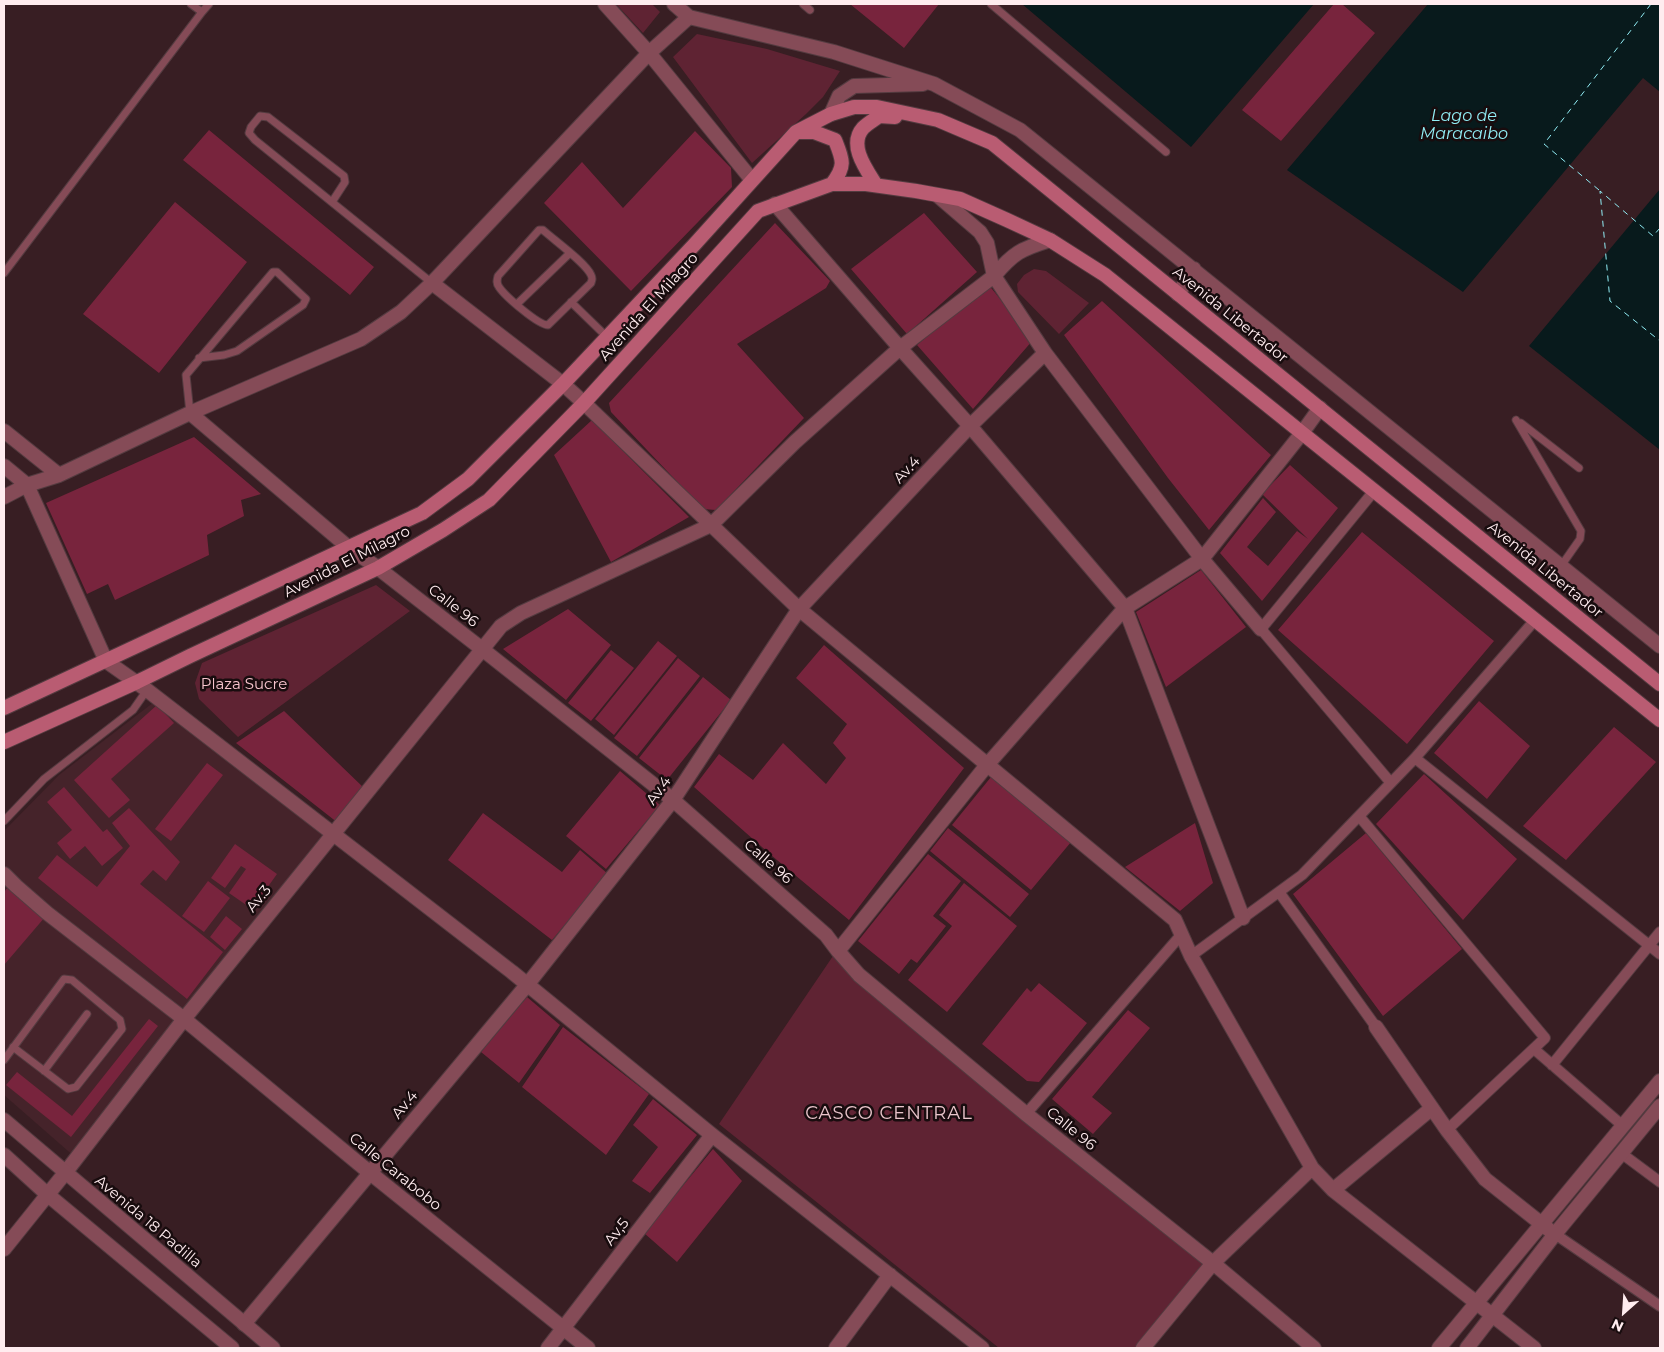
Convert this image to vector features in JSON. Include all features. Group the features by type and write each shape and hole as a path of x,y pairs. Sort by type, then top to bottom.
{"main road":[{"name":"Avenida Libertador","path":"752,180 796,132 831,114 854,107 877,107 938,120 992,143 1660,684"},
{"path":"876,185 861,161 857,146 862,129 879,116 938,120"},
{"path":"796,132 814,132 835,140 842,157 840,173 832,184"},
{"name":"Avenida El Milagro","path":"4,708 422,513 460,484 563,384 694,246 752,180"},
{"path":"775,204 832,184 876,185 960,199 1050,240 1105,275 1660,720"},
{"name":"Avenida El Milagro","path":"4,742 142,686 190,656 378,568 443,530 489,500 584,403 758,211 775,204"}],"street":[{"path":"605,4 650,53 752,180"},
{"path":"674,4 689,17 834,52 934,84 1020,130 1660,646"},
{"path":"4,497 27,485 59,475 190,414 361,339 401,312 432,283 650,53 689,17"},
{"path":"831,114 839,96 854,86 934,84"},
{"path":"937,195 980,232 987,243 994,276 1045,353 1202,559 1391,783"},
{"path":"775,204 970,426 1125,608 1243,918"},
{"name":"Av.3","path":"4,1249 184,1019 501,626 521,613 711,525 795,442 900,348 994,276 1006,262 1023,249 1050,240"},
{"path":"1178,294 1194,269"},
{"path":"432,283 563,384 798,610 1175,920 1191,956 1312,1168 1333,1190 1534,1348"},
{"name":"Av.4","path":"244,1324 527,985 673,800 798,610 970,426 1045,353"},
{"path":"838,951 987,765 1125,608 1202,559 1320,408"},
{"name":"Calle 96","path":"190,414 348,547 378,568 673,800 826,934 859,975 1026,1114 1213,1263 1314,1348"},
{"path":"4,431 59,475"},
{"path":"4,466 27,485 106,661 142,686 527,985 712,1135 982,1348"},
{"path":"1261,629 1374,491"},
{"path":"1191,956 1302,875 1415,758 1535,620"},
{"path":"1415,758 1660,954"},
{"path":"1359,816 1545,1038 1447,1130"},
{"name":"Calle Carabobo","path":"4,874 47,913 184,1019 369,1172 588,1348"},
{"path":"1279,892 1447,1130 1485,1179 1555,1234 1660,1306"},
{"path":"1552,1065 1660,932"},
{"path":"1026,1114 1181,935"},
{"path":"1534,1049 1622,1126"},
{"path":"1439,1348 1660,1081"},
{"path":"1467,1348 1555,1234 1660,1106"},
{"path":"1333,1190 1432,1108"},
{"name":"Avenida 18 Padilla","path":"4,1120 273,1348"},
{"name":"Av,5","path":"548,1348 712,1135"},
{"path":"1621,1153 1660,1182"},
{"path":"4,1155 48,1195 229,1347"},
{"path":"1143,1348 1213,1263 1312,1168"},
{"path":"836,1348 890,1276"}],"lane":[{"path":"191,4 202,12"},
{"path":"4,273 209,4"},
{"path":"803,4 810,10"},
{"path":"991,4 1166,152"},
{"path":"332,202 345,182 344,176 268,117 260,116 251,127 249,133 254,140 432,283"},
{"path":"539,230 543,230 570,253 590,273 591,283 548,325 539,323 498,286 498,276 539,230"},
{"path":"517,304 570,253"},
{"path":"190,414 186,375 199,358 273,272 277,272 306,299 303,305 237,351 224,355 199,358"},
{"path":"571,302 607,337"},
{"path":"1561,566 1580,538 1581,531 1516,420 1579,468"},
{"path":"4,820 44,779 133,710 142,686"},
{"path":"4,1060 13,1047 64,979 72,980 120,1020 122,1028 76,1087 68,1089 13,1047"},
{"path":"44,1071 87,1014"}],"shaded area":[{"path":"158,699 333,835 76,1158 4,1095 4,886 10,878 4,871 4,831 59,775"}],"green space":[{"path":"616,4 652,4 660,12 643,33"},
{"path":"697,34 767,49 840,71 823,97 752,163 673,57"},
{"path":"1034,269 1046,271 1089,303 1059,334 1018,292 1017,284 1024,275"},
{"name":"Plaza Sucre","path":"376,585 410,611 238,737 199,699 195,683 202,663"},
{"path":"833,956 1212,1263 1143,1348 999,1348 719,1124"}],"water":[{"path":"1022,4 1314,4 1191,147"},
{"name":"Lago de Maracaibo","path":"1428,4 1660,4 1660,92 1643,78 1463,292 1287,170"},
{"path":"1660,189 1660,450 1529,346"}],"building":[{"path":"850,4 939,4 904,48"},
{"path":"1334,4 1342,4 1375,33 1281,141 1242,110"},
{"path":"209,130 374,267 350,295 183,160"},
{"path":"695,131 731,168 732,187 631,291 544,203 582,162 623,208"},
{"path":"175,202 247,262 159,373 83,314"},
{"path":"924,213 977,272 907,334 851,269"},
{"path":"775,223 830,281 826,288 737,344 804,418 716,510 703,509 611,412 609,403"},
{"path":"988,284 1033,340 973,409 917,345"},
{"path":"1102,301 1271,455 1209,530 1168,478 1064,335"},
{"path":"592,420 689,517 611,562 554,455"},
{"path":"194,437 261,494 241,500 244,516 207,535 209,555 115,600 108,584 87,594 46,503"},
{"path":"1290,465 1338,508 1262,601 1220,553 1263,498 1276,512 1247,547 1268,566 1297,531 1308,539 1262,494"},
{"path":"1362,532 1494,641 1407,744 1278,630"},
{"path":"1201,570 1246,627 1166,687 1136,612"},
{"path":"568,609 611,645 566,700 503,649"},
{"path":"658,641 677,656 614,735 595,719"},
{"path":"824,645 964,768 849,920 694,787 719,754 753,780 783,743 826,784 846,758 833,743 847,724 796,678"},
{"path":"611,650 634,668 591,721 568,703"},
{"path":"678,658 700,676 637,756 614,738"},
{"path":"703,677 731,700 667,780 639,758"},
{"path":"1479,701 1530,746 1487,799 1434,753"},
{"path":"157,705 174,723 111,779 130,800 109,818 74,780"},
{"path":"284,711 364,788 338,823 236,743"},
{"path":"1614,727 1656,762 1566,860 1523,826"},
{"path":"207,763 223,775 171,841 155,829"},
{"path":"620,771 660,805 606,869 566,836"},
{"path":"1424,774 1517,859 1463,920 1376,824"},
{"path":"991,777 1071,842 1031,890 952,825"},
{"path":"64,787 103,832 107,829 123,848 102,866 85,846 70,859 57,843 72,830 47,802"},
{"path":"129,808 180,862 166,881 153,870 140,884 223,952 187,999 38,878 57,855 97,887 130,846 112,823"},
{"path":"483,813 562,872 580,850 608,874 552,940 448,860"},
{"path":"1195,823 1213,883 1180,911 1125,867"},
{"path":"948,828 1029,894 1010,917 930,851"},
{"path":"1366,833 1462,949 1383,1016 1293,894"},
{"path":"235,844 277,874 252,909 229,893 246,869 241,866 225,888 211,878"},
{"path":"928,854 961,881 933,916 946,926 917,963 911,959 899,974 858,941"},
{"path":"208,881 230,898 204,932 182,916"},
{"path":"964,883 1017,926 947,1012 908,980 952,926 939,915"},
{"path":"9,886 45,917 4,965 4,892"},
{"path":"226,916 242,929 225,950 210,937"},
{"path":"1039,983 1087,1023 1039,1082 1027,1081 982,1044 1027,988 1031,992"},
{"path":"527,997 560,1025 519,1083 481,1052"},
{"path":"1128,1010 1150,1028 1092,1097 1112,1113 1093,1134 1052,1099"},
{"path":"149,1019 158,1026 71,1137 6,1085 17,1072 72,1116"},
{"path":"563,1027 649,1094 606,1155 522,1087"},
{"path":"653,1099 697,1135 650,1193 632,1181 658,1147 633,1125"},
{"path":"713,1149 742,1181 677,1262 644,1233"}],"ferry route":[{"path":"1599,190 1544,144 1651,4"},
{"path":"1660,228 1653,236 1600,191 1610,301 1660,341"}],"district":[{"name":"CASCO CENTRAL","path":"889,1114"}]}
